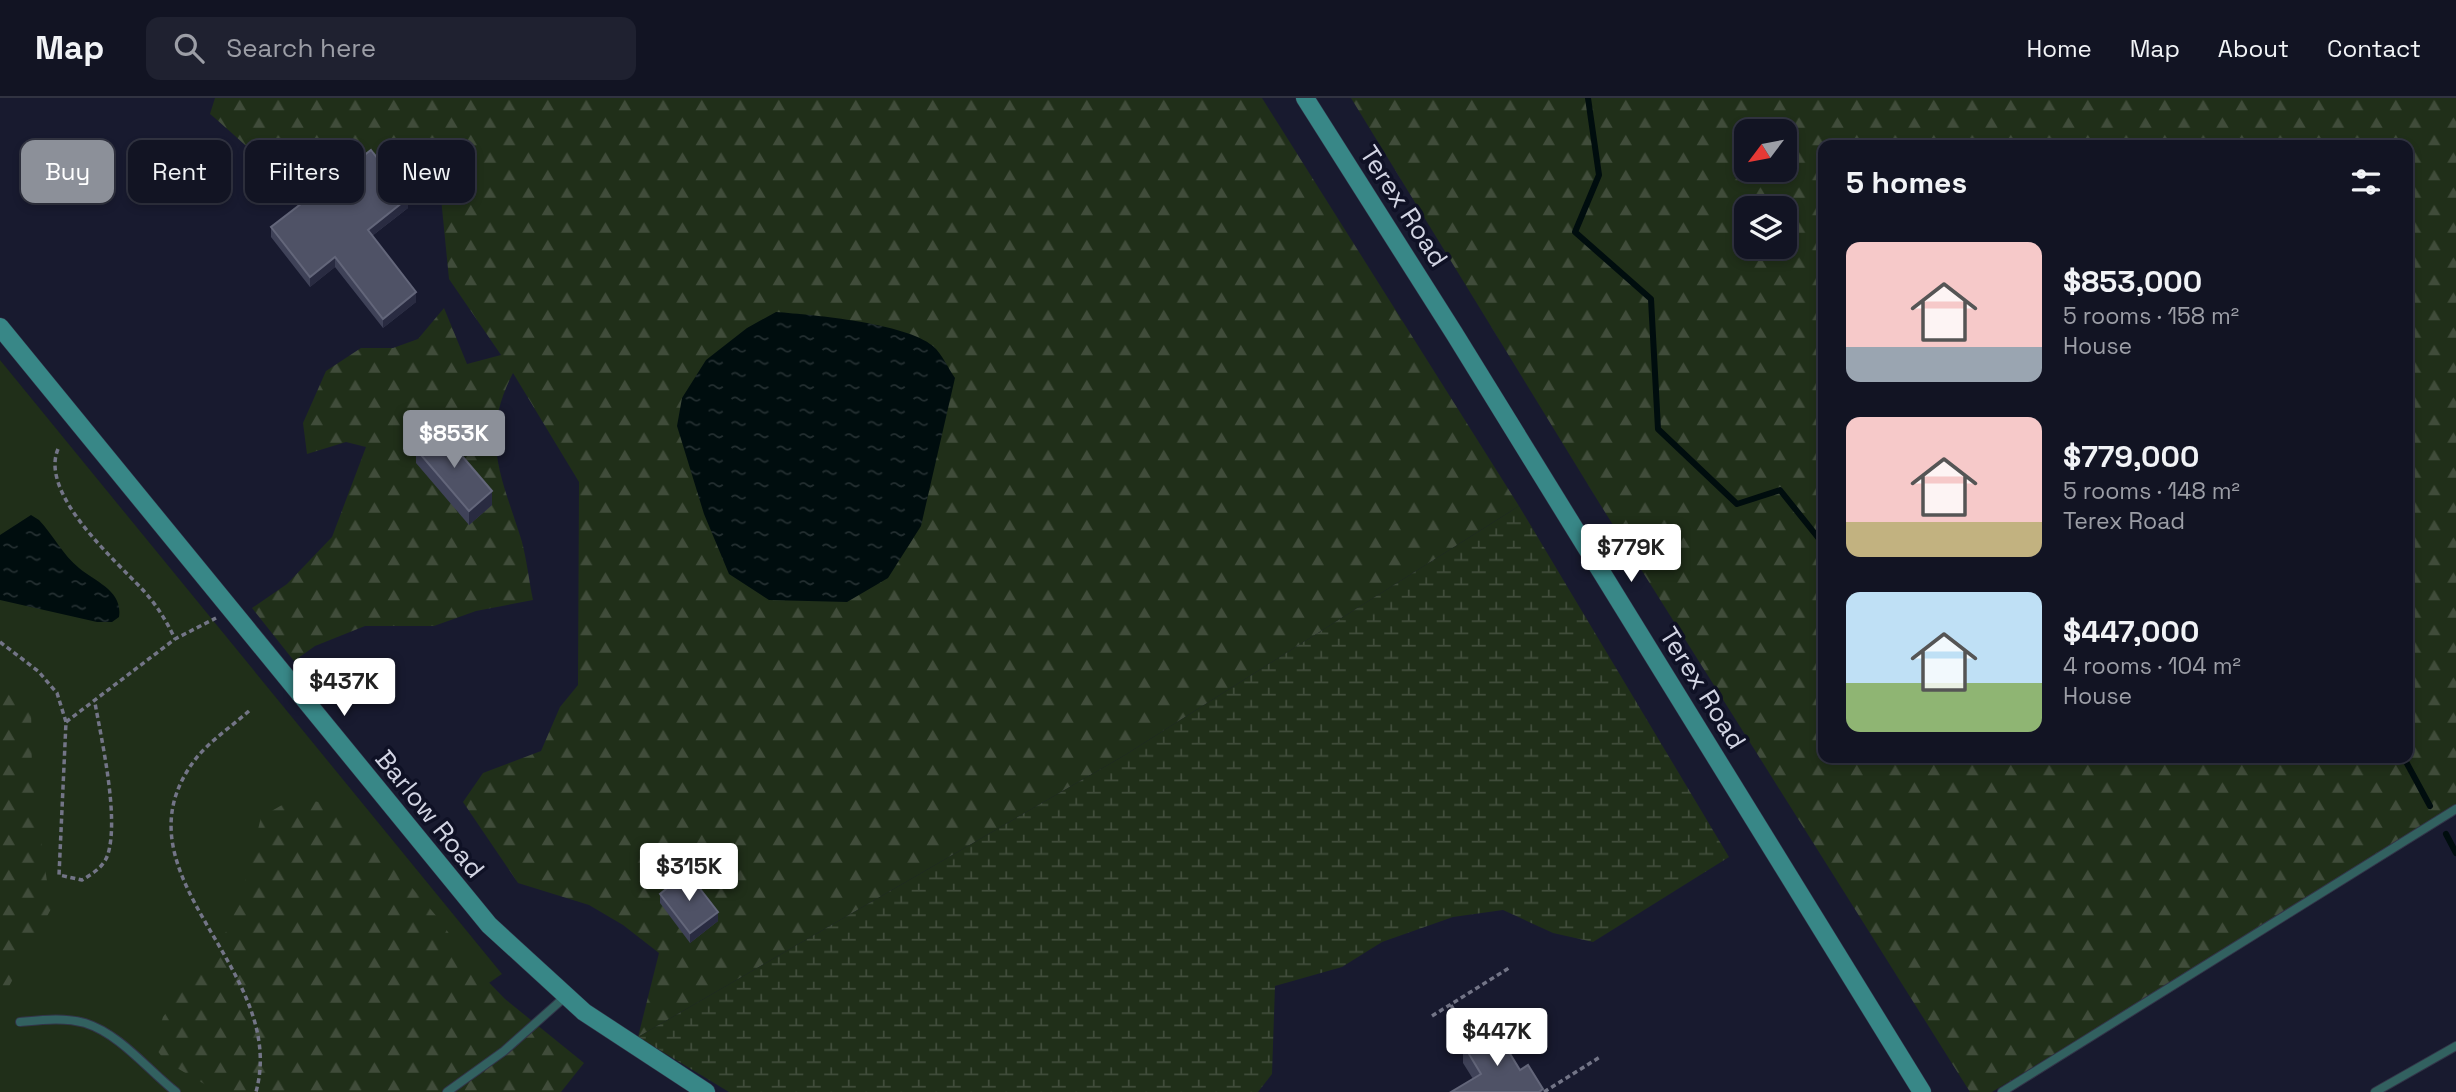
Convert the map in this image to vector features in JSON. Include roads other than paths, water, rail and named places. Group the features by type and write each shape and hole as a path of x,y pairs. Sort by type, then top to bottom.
{"main road":[{"name":"Terex Road","path":"1305,98 1454,333 1922,1092"},
{"name":"Barlow Road","path":"0,327 468,903 517,953 566,996 620,1038 705,1092"}],"lane":[{"path":"2002,1092 2456,809"},
{"path":"447,1092 503,1052 566,996"},
{"path":"20,1022 54,1019 86,1023 117,1041 176,1092"},
{"path":"2375,1092 2456,1046"}],"water":[{"path":"776,312 813,315 902,331 933,346 955,378 921,526 888,578 847,602 769,600 729,574 704,514 677,426 682,398 706,360 747,328"},
{"path":"31,515 39,520 73,563 113,594 117,600 119,617 112,622 97,622 0,600 0,535"}],"waterway":[{"path":"1588,98 1599,175 1575,232 1651,299 1658,429 1737,504 1780,490 1818,538"},
{"path":"2407,763 2430,806"},
{"path":"2446,834 2456,853"}]}
